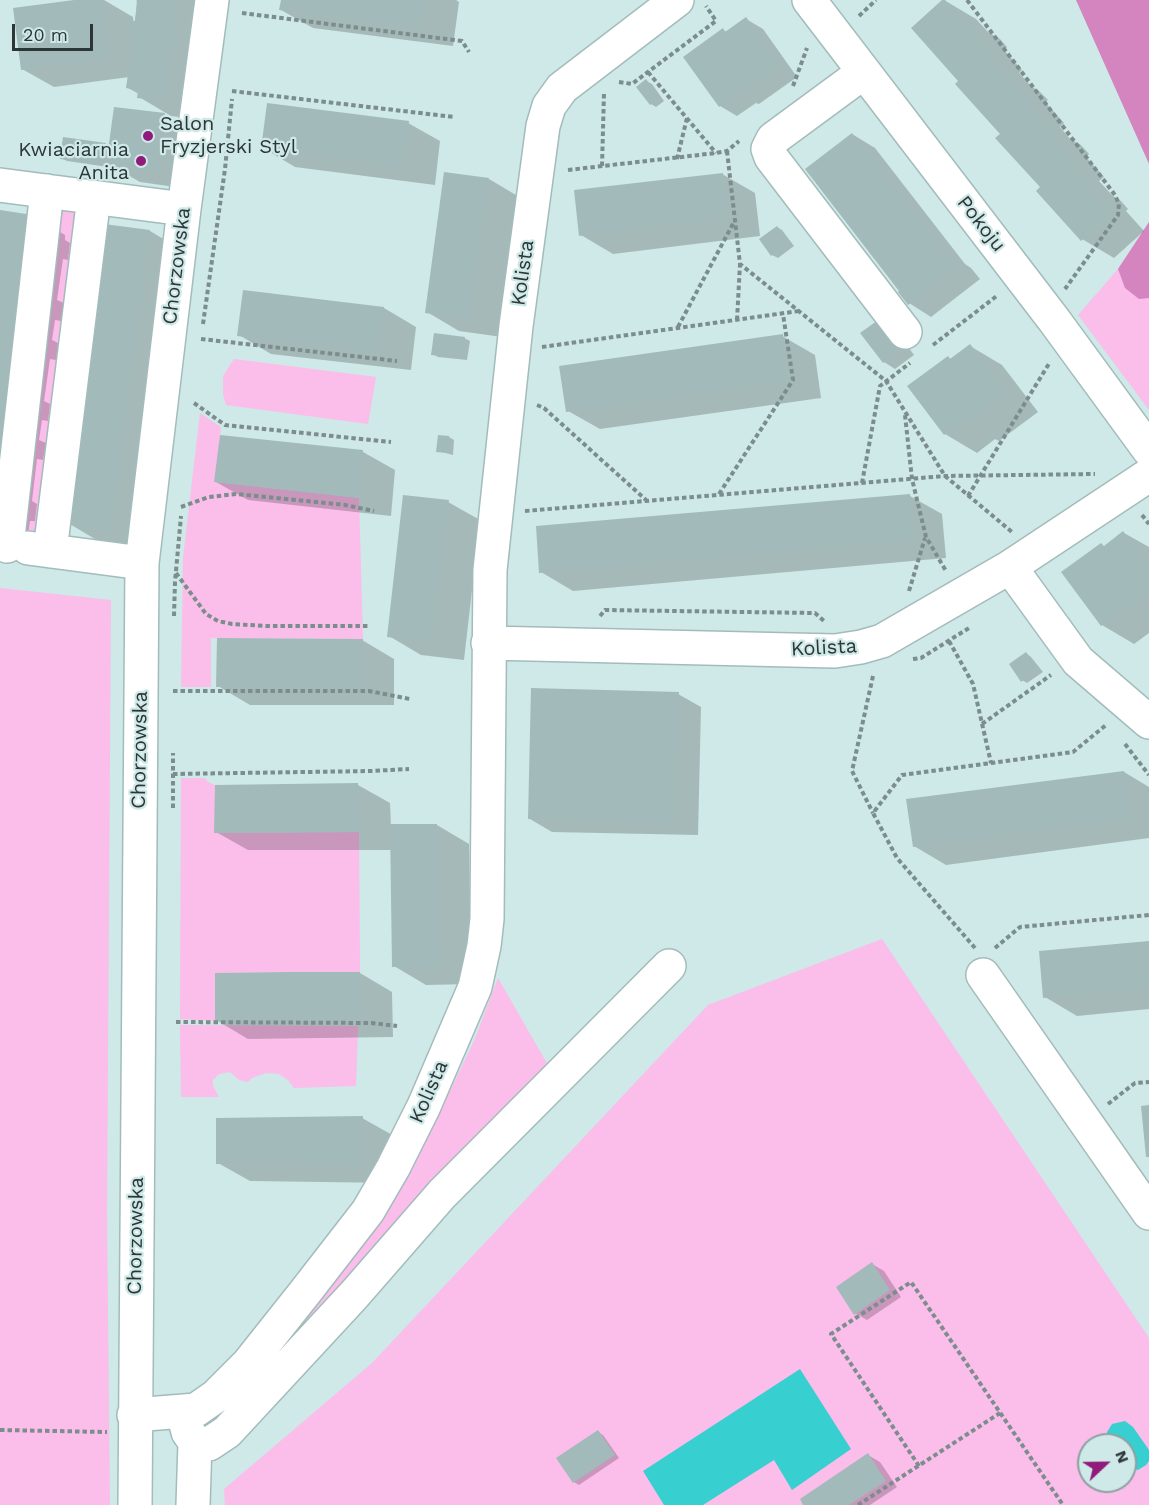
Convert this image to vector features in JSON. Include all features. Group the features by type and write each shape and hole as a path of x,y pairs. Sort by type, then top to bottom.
{"street":[{"name":"Kolista","path":"122,1423 196,1410 216,1396 248,1365 368,1211 393,1168 424,1106 475,987 487,919 490,570 516,326 543,126 549,106 562,88 676,0"},
{"name":"Pokoju","path":"808,0 1054,320 1149,450"},
{"name":"Chorzowska","path":"135,1505 122,1423 142,563 184,208 228,3"},
{"path":"864,72 773,139 768,149 771,157 914,348"},
{"path":"0,185 184,208"},
{"path":"47,191 3,545 142,563"},
{"path":"50,551 94,197"},
{"name":"Kolista","path":"488,643 835,651 861,647 882,641 1015,553 1149,475"},
{"path":"1015,553 1078,661 1149,722"},
{"path":"984,958 1149,1213"},
{"path":"195,1442 209,1444 227,1432 354,1295 442,1194 669,966"},
{"path":"183,1412 188,1432 195,1442 193,1505"}],"path":[{"path":"614,79 623,84 632,84 716,21 707,9 707,0"},
{"path":"857,20 862,12 876,0"},
{"path":"967,0 1115,195 1119,204 1118,215 1065,290"},
{"path":"228,3 242,13 462,41 469,52"},
{"path":"241,24 242,13"},
{"path":"648,72 716,153"},
{"path":"200,350 225,169 234,80"},
{"path":"602,166 604,86"},
{"path":"232,91 454,117"},
{"path":"677,159 687,118"},
{"path":"568,170 677,159 727,151 740,264 737,320"},
{"path":"678,328 735,219"},
{"path":"740,264 886,381 945,476 968,496 1015,553"},
{"path":"862,483 880,386 914,348 1000,294"},
{"path":"549,346 799,311"},
{"path":"719,495 793,380 783,314"},
{"path":"201,339 397,361"},
{"path":"968,496 1055,354"},
{"path":"192,414 195,392"},
{"path":"194,403 225,425 391,442"},
{"path":"534,403 544,408 647,501"},
{"path":"904,411 912,479 926,537 946,572"},
{"path":"531,510 945,476 1103,474"},
{"path":"182,507 209,496 236,494 321,502 374,512"},
{"path":"174,625 183,496"},
{"path":"906,599 926,537"},
{"path":"176,572 206,614 218,621 267,626 369,626"},
{"path":"598,619 605,610 815,613 832,628"},
{"path":"909,660 921,658 976,624"},
{"path":"949,641 973,684 991,763"},
{"path":"874,667 852,771 897,858 984,958 1020,927 1149,915"},
{"path":"982,724 1053,674"},
{"path":"173,680 173,703"},
{"path":"173,691 369,691 410,699"},
{"path":"873,813 902,776 1073,752 1109,723"},
{"path":"173,750 173,808"},
{"path":"173,774 409,769"},
{"path":"176,1022 372,1023 397,1026"},
{"path":"1104,1107 1136,1083 1149,1082"},
{"path":"919,1466 831,1334 911,1282 1063,1505"},
{"path":"858,1505 1000,1413"},
{"path":"0,1430 122,1423"}],"shaded area":[{"path":"1076,0 1149,0 1149,164"},
{"path":"54,208 80,212 40,531 14,529"},
{"path":"1149,222 1149,410 1078,315 1118,269"},
{"path":"1149,222 1149,298 1139,299 1125,288 1118,269"},
{"path":"234,359 376,377 368,424 226,405 223,394 223,376"},
{"path":"200,413 221,427 215,482 359,498 363,639 211,638 211,687 181,687 183,558"},
{"path":"0,588 111,600 107,1215 110,1505 0,1505"},
{"path":"181,778 205,778 215,785 215,833 359,832 360,972 215,973 215,1021 180,1019"},
{"path":"882,939 1149,1338 1149,1505 225,1505 224,1489 372,1363 708,1005"},
{"path":"498,978 556,1079 209,1444 205,1423 401,1174 413,1168 474,1041"},
{"path":"180,1025 358,1026 356,1086 294,1088 279,1074 266,1073 248,1082 239,1080 230,1072 219,1074 213,1080 213,1086 219,1097 181,1097"}],"water":[{"path":"800,1369 851,1449 792,1490 774,1460 703,1505 664,1505 643,1471"},
{"path":"1125,1421 1133,1427 1149,1450 1149,1461 1146,1465 1137,1470 1137,1433 1107,1433 1112,1424"}],"building":[{"path":"74,0 101,0 109,58 21,70 13,8"},
{"path":"137,0 179,0 167,94 156,93 155,100 137,98 138,90 126,88 133,39 126,38 128,20 135,21"},
{"path":"281,0 425,0 421,29 279,10"},
{"path":"942,0 945,0 964,21 968,18 976,27 973,31 991,51 987,54 1005,74 1008,71 1016,81 1014,83 1033,104 1028,108 1046,127 1049,125 1058,135 1054,137 1073,158 1068,162 1087,183 1089,180 1097,189 1094,192 1113,212 1081,241 1036,191 1040,187 995,138 1000,134 955,84 958,81 911,28"},
{"path":"746,17 781,66 741,95 739,93 719,107 683,57 723,28 725,32"},
{"path":"646,79 660,98 650,105 636,87"},
{"path":"267,103 409,121 403,167 261,149"},
{"path":"114,107 165,113 157,171 106,165"},
{"path":"852,133 946,254 948,253 958,265 908,305 805,169"},
{"path":"63,137 106,143 103,165 60,159"},
{"path":"444,172 489,178 470,319 425,313"},
{"path":"723,173 728,218 579,236 574,190"},
{"path":"0,210 33,215 0,469"},
{"path":"104,224 150,230 112,530 66,524"},
{"path":"777,226 789,243 771,256 759,239"},
{"path":"243,290 384,307 379,352 237,336"},
{"path":"881,318 903,349 883,363 860,333"},
{"path":"434,333 465,337 462,358 431,355"},
{"path":"783,334 789,380 566,412 559,366"},
{"path":"970,344 1007,393 966,424 963,421 944,435 907,386 948,356 950,359"},
{"path":"220,435 363,450 359,498 214,482"},
{"path":"438,435 449,436 448,453 436,452"},
{"path":"910,494 914,540 539,573 536,526"},
{"path":"403,495 449,500 432,642 387,637"},
{"path":"1123,531 1149,567 1149,592 1101,626 1061,572 1101,543 1104,546"},
{"path":"217,638 363,639 362,687 216,687"},
{"path":"1026,652 1038,669 1021,682 1009,664"},
{"path":"531,688 679,692 675,823 528,819"},
{"path":"1124,771 1130,819 913,847 906,799"},
{"path":"358,783 359,832 214,833 215,785"},
{"path":"390,824 437,824 439,967 392,967"},
{"path":"1149,941 1149,988 1043,998 1039,951"},
{"path":"360,972 361,1020 215,1021 215,973"},
{"path":"1149,1105 1149,1157 1146,1157 1141,1106"},
{"path":"363,1116 363,1165 216,1164 216,1118"},
{"path":"872,1262 890,1290 854,1315 836,1287"},
{"path":"598,1430 615,1455 573,1483 556,1458"},
{"path":"868,1453 886,1481 849,1505 803,1505 800,1499"}],"place":[{"name":"Salon Fryzjerski Styl","path":"148,136"},
{"name":"Kwiaciarnia Anita","path":"141,161"}]}
